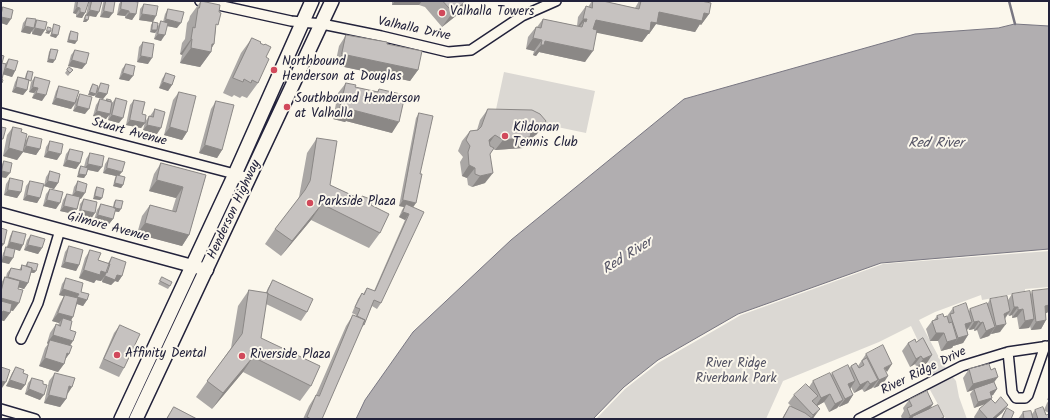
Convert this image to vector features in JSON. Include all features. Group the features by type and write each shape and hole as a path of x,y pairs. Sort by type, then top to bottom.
{"main road":[{"name":"Henderson Highway","path":"121,419 235,174 312,1"},
{"name":"Henderson Highway","path":"136,419 332,1"}],"street":[{"name":"Valhalla Drive","path":"200,1 302,22 322,24 381,36 448,52 472,50 522,16 556,1"},
{"name":"Stuart Avenue","path":"1,112 250,178"},
{"name":"Gilmore Avenue","path":"1,214 207,270"},
{"path":"21,339 38,303 60,230"},
{"path":"1008,352 1012,392 1016,398 1021,400 1028,395 1047,346"},
{"name":"River Ridge Drive","path":"859,419 876,415 962,366 1008,352 1047,346"},
{"path":"1,409 35,419"}],"green space":[{"path":"504,72 595,91 586,133 495,114"},
{"name":"River Ridge Riverbank Park","path":"1049,251 1049,287 1025,289 1025,292 982,300 981,295 935,312 919,320 942,363 956,381 959,397 967,419 946,419 929,388 938,383 911,326 879,342 783,381 766,419 596,419 625,389 658,363 741,315 883,264"}],"water":[{"name":"Red River","path":"1015,24 1049,26 1049,249 881,263 738,314 658,360 624,387 593,419 356,419 365,400 413,332 511,240 684,99 915,34 998,28"}],"building":[{"path":"78,1 89,1 85,13 80,12 80,8 77,7"},
{"path":"92,1 102,1 99,12 90,10"},
{"path":"106,1 115,1 113,13 104,11"},
{"path":"122,1 138,2 136,14 129,13 129,11 121,9"},
{"path":"201,1 220,5 219,12 221,13 218,25 216,24 214,44 212,44 211,52 191,48 193,27 195,28 198,8"},
{"path":"443,1 466,1 453,12"},
{"path":"593,1 603,1 639,9 641,1 701,1 711,3 709,14 704,13 702,21 659,12 657,23 651,22 650,31 596,20 593,29 597,30 593,51 545,41 544,45 541,45 542,40 533,38 536,27 541,28 543,19 582,27 584,21 586,22 587,19 583,19 586,6 592,8"},
{"path":"144,4 158,6 156,16 142,14"},
{"path":"3,7 13,10 11,19 1,17"},
{"path":"168,9 184,12 181,23 166,19"},
{"path":"86,15 89,16 88,20 85,19"},
{"path":"27,18 36,19 34,28 25,26"},
{"path":"37,20 47,22 45,30 35,28"},
{"path":"161,21 168,23 165,35 158,34"},
{"path":"153,22 158,23 157,30 152,30"},
{"path":"54,24 60,26 58,35 52,34"},
{"path":"48,27 51,28 51,31 47,31"},
{"path":"71,31 78,33 77,41 69,40"},
{"path":"346,35 387,42 387,44 422,51 418,70 342,54"},
{"path":"252,38 271,47 266,57 269,59 258,83 252,80 251,83 244,79 243,82 233,78"},
{"path":"143,42 154,44 152,58 141,56"},
{"path":"51,49 58,50 55,60 49,59"},
{"path":"75,50 89,53 86,64 72,60"},
{"path":"1,55 4,56 2,63 6,64 2,83 1,83"},
{"path":"9,59 18,61 15,71 6,68"},
{"path":"126,64 135,66 133,76 123,73"},
{"path":"69,67 73,70 70,73 67,70"},
{"path":"28,71 33,72 31,81 26,79"},
{"path":"166,73 175,76 172,85 163,82"},
{"path":"18,77 29,80 27,90 16,87"},
{"path":"35,77 50,81 46,95 36,93 38,88 33,87"},
{"path":"101,83 109,85 107,94 98,92"},
{"path":"346,83 356,85 355,87 378,92 379,89 405,95 399,122 353,110 340,109"},
{"path":"93,84 98,86 96,94 90,92"},
{"path":"59,86 79,91 75,103 56,98"},
{"path":"179,92 196,96 187,132 170,127"},
{"path":"80,94 92,97 89,109 77,106"},
{"path":"116,98 127,101 123,118 112,115"},
{"path":"100,99 112,102 110,114 97,111"},
{"path":"134,100 145,102 142,114 146,115 145,123 130,120"},
{"path":"216,101 234,105 222,150 205,145"},
{"path":"155,109 165,112 161,128 147,125 149,116 153,117"},
{"path":"488,109 532,110 540,114 546,121 537,129 532,129 530,137 503,140 495,135 489,140 490,146 494,148 490,154 493,173 480,176 475,174 475,168 469,165 468,152 470,146 466,140 470,131 478,130 481,127"},
{"path":"419,113 433,116 420,174 422,174 416,203 403,200"},
{"path":"1,127 6,128 3,139 1,139"},
{"path":"13,127 22,129 21,132 27,134 23,152 9,148"},
{"path":"29,136 42,139 40,149 26,146"},
{"path":"317,138 337,141 330,185 360,199 362,196 373,200 371,205 389,214 380,233 322,204 292,241 275,229 305,190 310,181"},
{"path":"50,141 63,144 61,154 48,151"},
{"path":"70,149 83,152 80,163 67,160"},
{"path":"90,153 104,156 102,167 88,164"},
{"path":"109,158 125,162 122,172 107,168"},
{"path":"4,161 12,163 10,173 2,171"},
{"path":"161,163 206,175 189,235 145,223 150,205 176,212 183,187 157,180"},
{"path":"81,166 88,168 86,175 79,174"},
{"path":"50,171 60,174 58,183 48,181"},
{"path":"117,175 125,177 123,185 115,183"},
{"path":"10,178 23,181 21,192 8,190"},
{"path":"30,181 44,184 40,198 27,195"},
{"path":"78,181 87,184 85,193 76,191"},
{"path":"97,187 104,189 102,198 95,196"},
{"path":"50,189 63,192 60,203 47,200"},
{"path":"67,194 80,197 77,209 64,206"},
{"path":"84,199 97,202 95,213 81,210"},
{"path":"116,200 123,201 121,209 114,208"},
{"path":"101,204 116,208 113,219 98,215"},
{"path":"406,204 424,212 381,303 374,300 364,325 365,320 357,316 360,309 355,307 362,293 364,295 367,288 375,291 409,214 403,212"},
{"path":"1,228 7,230 4,244 1,243"},
{"path":"13,231 26,234 23,245 10,242"},
{"path":"31,235 45,239 42,248 28,245"},
{"path":"69,246 83,250 79,265 65,262"},
{"path":"6,247 15,249 13,258 4,256"},
{"path":"90,250 101,253 98,260 110,264 107,273 101,271 100,275 84,270"},
{"path":"112,257 126,262 122,276 117,275 115,280 105,276"},
{"path":"28,262 38,264 36,271 27,266"},
{"path":"22,265 32,268 28,283 8,277 11,268 21,270"},
{"path":"5,277 20,281 18,289 23,290 19,303 1,298"},
{"path":"162,277 172,282 170,286 160,281"},
{"path":"66,278 83,283 81,292 89,294 87,300 77,297 79,294 63,289"},
{"path":"273,280 313,299 307,312 268,294 267,293"},
{"path":"1049,289 1049,305 1045,306 1046,320 1036,322 1032,291"},
{"path":"249,290 268,293 261,338 320,366 311,386 253,357 223,393 207,381 242,334"},
{"path":"1030,291 1034,319 1025,321 1023,309 1018,310 1018,307 1014,307 1012,294"},
{"path":"65,295 78,298 73,317 58,313"},
{"path":"1007,296 1010,311 1004,314 1006,324 996,326 990,299"},
{"path":"1,301 12,304 10,313 3,311 1,314"},
{"path":"966,303 972,322 965,324 968,335 958,338 950,314 954,313 953,308"},
{"path":"987,303 995,327 986,331 983,322 974,322 970,309"},
{"path":"943,314 944,317 947,316 949,323 952,322 957,339 947,342 944,333 936,333 932,321 938,319 937,316"},
{"path":"353,315 365,320 322,419 311,419 307,417 316,395 319,396"},
{"path":"63,318 72,321 70,330 76,332 73,341 53,335 56,324 60,326"},
{"name":"Affinity Dental","path":"120,325 140,334 124,368 104,359"},
{"path":"923,338 932,355 923,359 921,356 916,359 908,343 915,339 916,342"},
{"path":"50,340 72,346 69,354 67,353 64,364 45,358"},
{"path":"883,345 892,364 884,368 888,376 879,380 866,354"},
{"path":"867,358 878,380 870,384 868,381 860,385 851,366 856,363 859,368 864,365 862,361"},
{"path":"989,364 991,370 995,368 998,377 973,384 969,369"},
{"path":"848,365 855,381 848,384 853,395 845,399 832,373"},
{"path":"1,367 10,370 6,382 1,381"},
{"path":"16,367 24,370 23,373 28,375 25,385 10,380"},
{"path":"55,373 75,378 72,387 69,386 66,399 49,395"},
{"path":"830,373 843,400 835,404 830,394 821,398 813,381"},
{"path":"32,378 43,381 43,384 47,385 44,395 29,389"},
{"path":"994,382 997,389 990,392 992,398 978,402 974,389"},
{"path":"806,384 818,396 812,401 820,409 813,415 794,395"},
{"path":"927,391 933,404 910,416 907,408 912,406 909,400"},
{"path":"1001,397 1008,405 992,419 988,419 979,409 991,399 995,403"},
{"path":"938,405 944,417 940,419 913,419 912,417"},
{"path":"790,406 805,413 813,419 783,419"},
{"path":"174,407 197,419 167,419"},
{"path":"1043,407 1046,415 1049,414 1049,419 1038,419 1035,410"},
{"path":"1007,408 1014,412 1011,419 1002,419"},
{"path":"1031,411 1033,419 1024,419 1023,412"}],"waterway":[{"path":"1009,1 1015,24"}],"place":[{"name":"Valhalla Towers","path":"442,13"},
{"name":"Northbound Henderson at Douglas","path":"274,70"},
{"name":"Southbound Henderson at Valhalla","path":"287,107"},
{"name":"Kildonan Tennis Club","path":"505,136"},
{"name":"Parkside Plaza","path":"310,203"},
{"name":"Affinity Dental","path":"117,355"},
{"name":"Riverside Plaza","path":"242,356"}]}
